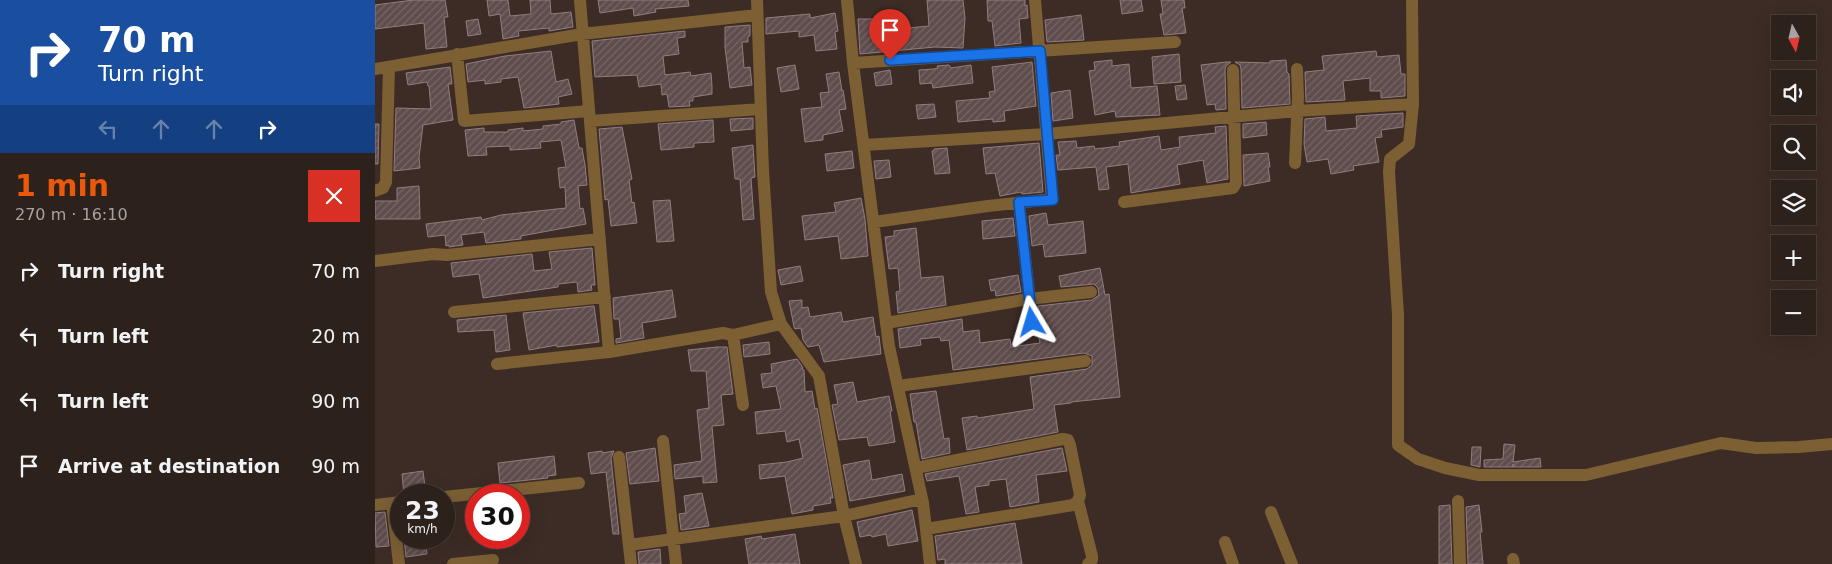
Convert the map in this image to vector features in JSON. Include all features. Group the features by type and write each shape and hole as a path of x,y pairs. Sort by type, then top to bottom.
{"street":[{"path":"580,0 609,352"},
{"path":"757,0 763,171 771,292 781,324 819,376 844,516 856,564"},
{"path":"847,0 853,63 889,346 922,499 930,564"},
{"path":"874,222 1019,202 1053,200 1035,0"},
{"path":"1413,0 1413,104 1409,144 1390,160 1389,172 1398,315 1398,445 1418,459 1445,468 1479,475 1586,475 1721,443 1756,448 1832,444"},
{"path":"375,69 582,34 757,15"},
{"path":"853,63 1175,42"},
{"path":"457,54 464,121 761,109"},
{"path":"375,191 383,188 386,182 389,67"},
{"path":"1295,163 1298,97 1297,69"},
{"path":"1124,202 1233,188 1236,184 1233,70"},
{"path":"864,145 1047,134 1233,117 1413,104"},
{"path":"1019,202 1032,322"},
{"path":"375,262 433,254 447,255 600,239"},
{"path":"887,323 1091,292"},
{"path":"454,312 605,298"},
{"path":"497,364 609,352 723,333 733,334 781,324"},
{"path":"733,334 743,405"},
{"path":"898,386 1085,361"},
{"path":"915,468 1063,439 1068,440 1080,495 1078,501 1092,556 1092,560 1088,564"},
{"path":"663,441 676,564"},
{"path":"619,457 631,564"},
{"path":"455,496 579,483"},
{"path":"629,545 844,516 922,499"},
{"path":"926,529 1073,505 1078,501"},
{"path":"1458,501 1460,564"},
{"path":"375,505 390,503"},
{"path":"1271,512 1292,564"},
{"path":"1225,542 1233,564"},
{"path":"398,549 399,564"},
{"path":"460,564 493,560"}],"building":[{"path":"413,0 445,0 448,17 444,17 447,47 426,49 424,23 375,29 375,5"},
{"path":"487,0 508,0 510,16 531,14 530,0 550,0 551,14 571,12 573,27 549,31 549,28 518,31 519,36 503,39 500,14 489,16"},
{"path":"598,0 688,0 689,6 655,9 656,12 634,16 633,8 600,13"},
{"path":"927,0 963,0 965,18 963,48 935,47 860,54 858,19 887,19 887,30 929,26"},
{"path":"987,0 1025,0 1028,18 1019,19 1021,43 995,46 992,21 988,21"},
{"path":"1120,0 1141,0 1143,11 1122,14"},
{"path":"1161,0 1184,0 1185,8 1182,8 1186,33 1164,35 1160,14 1163,14"},
{"path":"835,13 838,31 835,32 837,49 816,51 814,35 799,37 799,31 766,34 766,18 810,14 810,18"},
{"path":"1081,15 1084,40 1047,42 1045,20"},
{"path":"478,19 481,34 468,36 466,21"},
{"path":"750,25 748,42 742,42 744,68 750,67 752,85 730,88 725,47 725,27"},
{"path":"685,31 685,37 677,38 679,54 663,56 665,75 690,72 691,76 711,73 712,94 693,97 693,101 689,101 690,106 669,107 667,94 662,95 661,84 639,87 637,75 595,77 592,41"},
{"path":"551,51 556,82 568,79 572,94 558,97 559,104 524,108 518,77 501,79 501,82 485,84 485,80 468,82 466,64 505,56"},
{"path":"1376,51 1377,57 1399,55 1401,74 1405,74 1405,96 1381,98 1381,91 1370,91 1370,78 1343,81 1345,100 1306,102 1305,72 1324,70 1322,56"},
{"path":"1179,54 1181,82 1154,84 1152,57"},
{"path":"1112,60 1112,66 1129,64 1131,88 1157,86 1160,115 1116,117 1115,111 1095,115 1089,71 1095,70 1094,62"},
{"path":"1286,60 1287,72 1289,74 1290,104 1242,108 1241,69 1240,65 1235,62 1270,63 1270,61"},
{"path":"1032,62 1036,106 1004,111 1005,121 993,122 993,119 958,122 956,101 990,98 989,92 995,91 992,67"},
{"path":"1231,62 1226,66 1225,70 1226,109 1216,110 1215,104 1207,105 1201,65"},
{"path":"795,65 799,89 781,92 777,68"},
{"path":"949,65 951,68 971,65 973,83 933,88 932,83 920,84 919,70"},
{"path":"450,67 452,84 448,84 453,120 423,125 419,157 420,168 394,171 396,108 431,109 427,82 408,85 406,73"},
{"path":"890,70 892,84 876,86 874,73"},
{"path":"839,72 846,109 839,110 843,131 823,135 823,140 805,142 801,109 822,107 820,93 829,92 826,74"},
{"path":"1185,85 1187,99 1177,100 1175,86"},
{"path":"1070,90 1073,118 1053,121 1051,93"},
{"path":"934,104 936,117 918,119 916,105"},
{"path":"1403,113 1403,127 1381,130 1382,137 1375,138 1379,162 1353,166 1354,170 1331,174 1328,159 1307,162 1304,144 1305,119 1325,117 1326,131 1357,128 1356,116"},
{"path":"753,118 753,129 731,131 730,119"},
{"path":"574,120 579,148 582,148 585,165 587,185 578,186 580,209 583,208 586,224 521,236 521,239 486,243 484,232 461,235 463,245 449,247 449,245 446,246 445,235 428,237 426,224 481,217 482,220 501,215 566,208 565,187 560,188 558,168 566,167 561,140 540,142 541,148 510,150 510,146 486,147 487,155 468,156 465,130 484,128 484,132 508,132 508,130 523,128 523,131 543,129 543,126"},
{"path":"713,120 714,142 694,143 694,147 661,150 658,124"},
{"path":"1266,122 1267,135 1243,138 1243,124"},
{"path":"375,124 379,124 378,164 375,164"},
{"path":"1226,126 1228,179 1207,183 1203,160 1177,165 1180,184 1131,193 1128,164 1106,167 1109,189 1099,190 1096,167 1058,170 1056,155 1060,155 1058,142 1076,141 1077,148 1094,146 1095,149 1120,146 1119,142 1159,136 1161,150 1180,147 1179,137 1216,133 1215,127"},
{"path":"622,127 632,179 629,180 632,203 634,202 637,223 611,226 608,199 605,200 599,129"},
{"path":"1039,143 1043,192 1022,194 1021,192 1000,196 995,173 986,174 983,148"},
{"path":"753,145 755,177 751,178 754,219 743,220 740,179 735,179 732,148"},
{"path":"947,148 950,173 935,174 932,151 934,149"},
{"path":"852,151 854,168 827,171 825,154"},
{"path":"1268,153 1270,181 1244,186 1243,155"},
{"path":"889,160 891,177 876,179 874,161"},
{"path":"419,186 420,219 375,219 375,201 397,201 397,188"},
{"path":"861,198 868,256 841,259 838,236 805,240 802,216 836,212 834,203"},
{"path":"670,200 674,241 657,242 653,201"},
{"path":"1046,213 1048,225 1083,221 1086,253 1045,257 1043,244 1032,246 1029,216"},
{"path":"1013,218 1015,236 983,239 982,221"},
{"path":"916,228 921,278 943,276 946,305 898,313 896,292 900,291 898,268 889,269 885,237 894,236 894,231"},
{"path":"592,248 595,285 591,285 592,290 578,292 577,282 558,284 558,287 483,298 479,274 453,277 451,263 532,254 534,271 552,269 549,252"},
{"path":"800,266 803,281 781,285 778,270"},
{"path":"1100,268 1105,295 1109,294 1120,397 1054,405 1058,432 967,450 962,418 977,416 978,418 1034,409 1030,377 1087,369 1092,365 1092,356 1084,353 953,370 949,340 941,341 940,337 920,339 921,345 900,348 898,329 962,319 963,332 979,330 980,343 1010,339 1011,347 1040,343 1037,328 1040,322 1038,306 1092,300 1099,295 1098,288 1094,284 1061,287 1059,276"},
{"path":"1018,275 1021,292 996,296 995,290 991,291 989,280"},
{"path":"672,290 676,317 642,323 644,338 616,343 616,339 621,338 619,319 614,319 613,298"},
{"path":"802,300 802,308 808,307 810,317 841,312 843,322 873,317 876,337 879,336 881,354 824,362 819,345 808,347 803,340 801,328 795,329 794,327 789,301"},
{"path":"594,306 599,342 557,347 557,345 529,350 523,313"},
{"path":"506,315 510,350 496,352 494,330 458,332 457,320"},
{"path":"769,342 770,354 744,357 743,345"},
{"path":"727,347 733,394 721,395 724,425 712,426 717,482 703,483 703,476 675,479 674,465 702,461 697,410 709,408 706,371 691,371 688,350"},
{"path":"797,359 804,370 805,392 812,391 815,409 817,408 833,498 830,498 831,503 813,506 813,510 792,514 785,476 760,479 759,465 803,458 799,439 787,442 785,431 757,434 755,412 781,409 776,386 763,388 761,374 772,373 771,364"},
{"path":"853,382 857,402 889,396 895,442 869,446 867,437 839,440 832,405 838,404 834,385"},
{"path":"936,391 944,439 949,438 950,453 922,459 910,394"},
{"path":"1504,444 1515,445 1513,462 1540,458 1541,467 1484,467 1484,460 1503,459"},
{"path":"1472,447 1481,447 1480,467 1471,465"},
{"path":"655,448 659,481 630,484 626,453"},
{"path":"1062,448 1067,471 1036,475 1039,502 1010,507 1006,479 989,481 989,485 975,487 979,512 966,514 959,476 927,481 925,474"},
{"path":"602,451 602,453 614,451 611,458 619,534 613,534 606,472 591,474 588,453"},
{"path":"554,456 556,475 547,476 548,478 500,483 498,463"},
{"path":"869,460 872,480 902,474 905,491 850,501 843,465"},
{"path":"423,471 425,484 403,484 402,474"},
{"path":"702,493 709,526 681,530 679,514 686,513 684,496"},
{"path":"1450,505 1452,564 1439,564 1439,506"},
{"path":"1479,505 1483,564 1468,564 1466,507"},
{"path":"912,510 918,541 888,546 886,534 860,537 857,522"},
{"path":"385,512 389,546 376,547 375,513"},
{"path":"1015,523 1022,564 945,564 945,559 938,560 935,536"},
{"path":"795,534 800,564 749,564 745,539 761,536 762,539"},
{"path":"405,549 426,549 427,554 406,557"},
{"path":"660,549 661,564 639,564 638,552"}],"route":[{"path":"890,60 1040,51 1053,200 1019,202 1032,322"}]}
